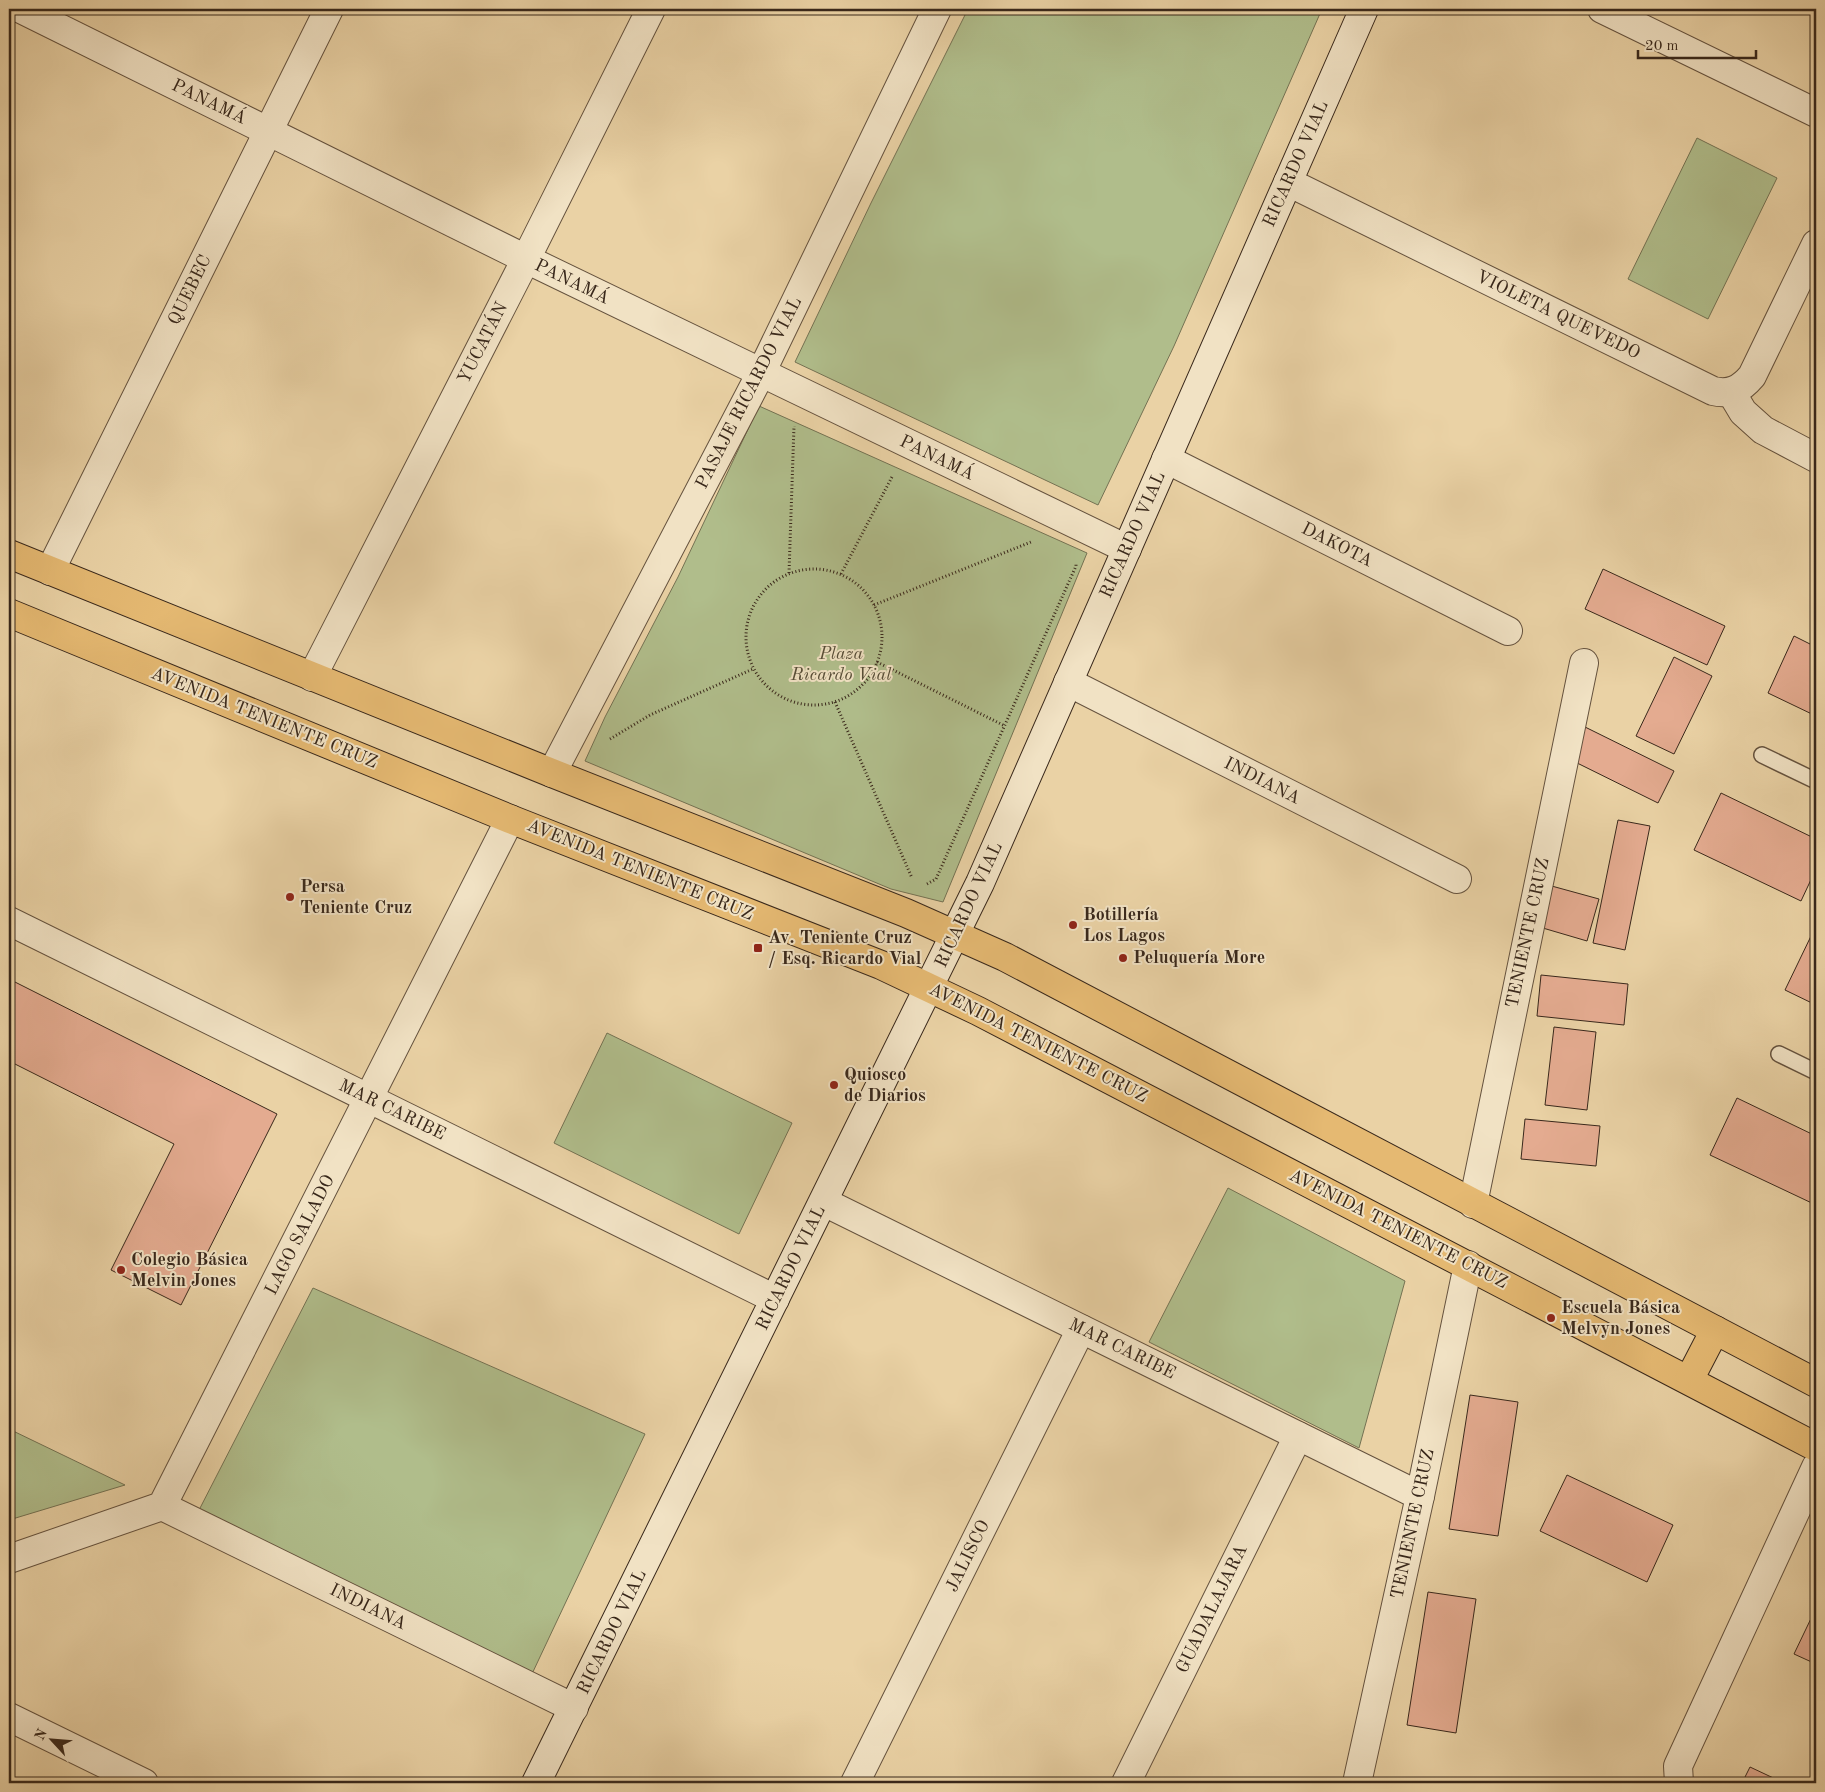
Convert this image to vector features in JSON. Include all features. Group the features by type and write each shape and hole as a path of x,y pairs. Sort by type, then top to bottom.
{"main road":[{"path":"11,561 50,571 552,773 906,912 956,934 1004,957 1816,1383"},
{"name":"AVENIDA TENIENTE CRUZ","path":"9,613 510,819 881,965 930,987 1816,1447"},
{"path":"1688,1380 1715,1330"}],"street":[{"path":"9,18 13,9"},
{"name":"PANAMÁ","path":"20,9 526,259 1127,549"},
{"name":"QUEBEC","path":"50,571 329,9"},
{"name":"YUCATÁN","path":"312,677 526,259 651,9"},
{"name":"PASAJE RICARDO VIAL","path":"552,773 761,373 937,9"},
{"name":"RICARDO VIAL","path":"536,1783 980,883 1364,9"},
{"path":"1602,9 1816,113"},
{"name":"VIOLETA QUEVEDO","path":"1288,182 1704,387 1722,393 1731,392"},
{"path":"1816,244 1752,376 1739,388 1731,392 1743,412 1763,430 1816,458"},
{"name":"DAKOTA","path":"1166,459 1508,631"},
{"name":"TENIENTE CRUZ","path":"1473,1204 1584,663"},
{"name":"INDIANA","path":"1068,682 1457,879"},
{"name":"LAGO SALADO","path":"162,1506 370,1099 510,819"},
{"name":"MAR CARIBE","path":"9,921 775,1299"},
{"name":"MAR CARIBE","path":"824,1202 1420,1496"},
{"name":"TENIENTE CRUZ","path":"1356,1783 1420,1496 1468,1265"},
{"name":"JALISCO","path":"855,1783 1081,1329"},
{"name":"GUADALAJARA","path":"1126,1783 1298,1436"},
{"path":"1679,1783 1678,1766 1816,1467"},
{"path":"9,1559 162,1506"},
{"name":"INDIANA","path":"162,1506 574,1708"},
{"path":"9,1717 144,1783"}],"lane":[{"path":"1762,755 1816,781"},
{"path":"1779,1054 1816,1072"}],"path":[{"path":"789,573 795,389"},
{"path":"841,574 910,444"},
{"path":"874,605 1075,524 1076,566 936,879 923,886"},
{"path":"806,569 824,569 841,574 866,592 874,605 881,624 881,643 877,662 867,679 852,693 835,702 819,705 803,704 788,700 774,693 753,668 746,647 747,624 755,603 770,585 789,573 806,569"},
{"path":"877,662 1006,726"},
{"path":"609,739 650,715 753,668"},
{"path":"835,702 913,880"}],"green space":[{"path":"968,9 1322,9 1174,346 1098,505 795,362 871,203"},
{"path":"1697,138 1777,178 1708,319 1628,279"},
{"name":"Plaza Ricardo Vial","path":"759,406 1087,553 943,902 891,889 585,761 605,717 678,577"},
{"path":"607,1033 792,1123 739,1234 554,1143"},
{"path":"1228,1188 1405,1281 1359,1448 1149,1342"},
{"path":"313,1288 645,1434 531,1676 198,1512"},
{"path":"9,1429 125,1485 9,1520"}],"building":[{"path":"1603,569 1725,626 1707,665 1585,609"},
{"path":"1794,636 1816,647 1816,716 1768,693"},
{"path":"1674,657 1712,676 1674,754 1636,736"},
{"path":"1583,726 1674,771 1658,803 1567,758"},
{"path":"1721,793 1816,839 1816,869 1801,901 1694,850"},
{"path":"1618,820 1650,826 1625,950 1593,943"},
{"path":"1548,885 1599,899 1587,941 1536,926"},
{"path":"1812,934 1816,936 1816,1005 1785,990"},
{"path":"1541,975 1628,984 1624,1025 1537,1016"},
{"path":"9,979 277,1114 181,1305 111,1270 174,1144 9,1061"},
{"path":"1554,1027 1596,1032 1587,1110 1545,1105"},
{"path":"1737,1098 1816,1136 1816,1205 1710,1155"},
{"path":"1525,1119 1600,1126 1596,1166 1521,1159"},
{"path":"1470,1395 1518,1402 1498,1536 1449,1529"},
{"path":"1567,1475 1673,1525 1647,1582 1540,1531"},
{"path":"1428,1592 1476,1599 1456,1733 1407,1725"},
{"path":"1816,1608 1816,1664 1794,1654"},
{"path":"1750,1767 1784,1783 1742,1783"}],"place":[{"name":"Persa Teniente Cruz","path":"290,897"},
{"name":"Botillería Los Lagos","path":"1073,925"},
{"name":"Av. Teniente Cruz / Esq. Ricardo Vial","path":"758,948"},
{"name":"Peluquería More","path":"1123,958"},
{"name":"Quiosco de Diarios","path":"834,1085"},
{"name":"Colegio Básica Melvin Jones","path":"121,1270"},
{"name":"Escuela Básica Melvyn Jones","path":"1551,1318"}]}
